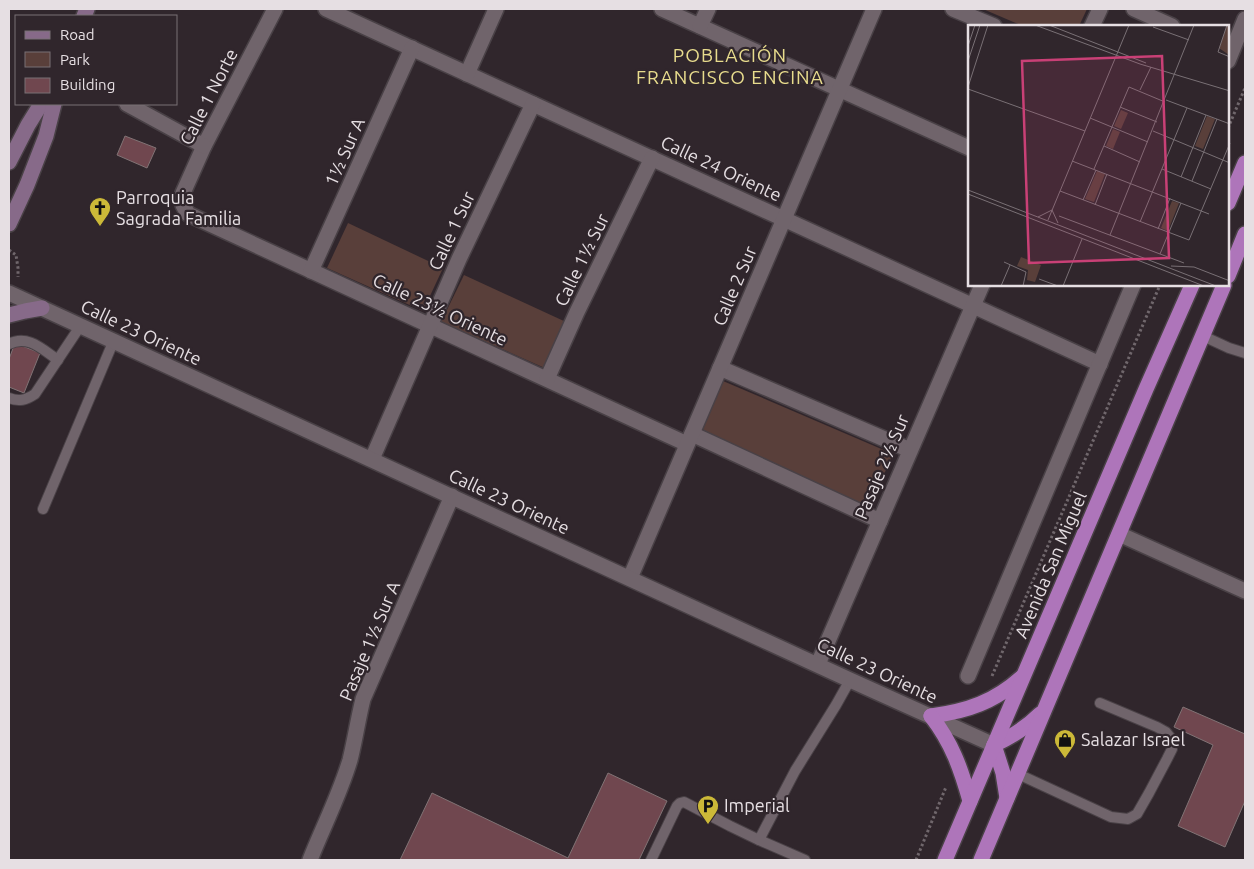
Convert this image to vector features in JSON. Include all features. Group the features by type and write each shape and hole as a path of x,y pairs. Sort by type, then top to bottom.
{"highway":[{"path":"1229,201 1245,163"},
{"path":"1229,274 1245,234"},
{"name":"Avenida San Miguel","path":"945,860 1192,286"},
{"path":"981,860 1224,286"},
{"path":"970,801 955,754 948,740 931,716 953,713 987,701 1012,686 1024,676"},
{"path":"1007,799 1003,773 994,745 1013,736 1044,710"}],"main road":[{"path":"9,162 40,105"},
{"path":"9,224 46,136 54,105"},
{"path":"9,316 42,308"}],"street":[{"name":"Calle 1 Norte","path":"183,205 182,193 204,146 276,9"},
{"name":"Calle 24 Oriente","path":"326,9 1100,364"},
{"path":"467,74 496,9"},
{"path":"662,9 968,148"},
{"path":"700,26 708,9"},
{"name":"Calle 2 Sur","path":"630,578 874,9"},
{"path":"954,9 992,25"},
{"path":"1092,25 1100,9"},
{"path":"1134,9 1170,25"},
{"path":"1229,55 1245,19"},
{"name":"1½ Sur A","path":"311,271 412,48"},
{"name":"Calle 1 Sur","path":"372,459 459,259 532,104"},
{"path":"130,105 204,146"},
{"name":"Calle 1½ Sur","path":"547,379 577,312 652,158"},
{"name":"Calle 23½ Oriente","path":"183,205 188,214 429,326 547,379 880,521"},
{"name":"Pasaje 2½ Sur","path":"818,664 982,286"},
{"name":"Avenida San Miguel","path":"968,676 1133,286"},
{"name":"Calle 23 Oriente","path":"9,292 994,745"},
{"path":"720,368 910,450"},
{"name":"Pasaje 1½ Sur A","path":"310,860 345,775 364,699 452,496"},
{"path":"1120,534 1245,590"}],"lane":[{"path":"9,398 22,400 35,394 81,325"},
{"path":"1203,336 1245,353"},
{"path":"43,509 114,340"},
{"path":"9,344 14,341 28,341 58,360"},
{"path":"759,840 795,772 850,680"},
{"path":"1018,774 1111,817 1128,819 1137,814 1172,749 1172,742 1170,736 1157,727 1100,703"},
{"path":"651,860 677,806 684,802 759,840 805,860"}],"path":[{"path":"1229,126 1245,88"},
{"path":"990,681 1160,286"},
{"path":"916,860 947,784"}],"green space":[{"path":"983,9 1087,9 1079,25 1021,25"},
{"path":"348,223 443,268 423,311 327,268"},
{"path":"464,275 566,322 547,369 441,322"},
{"path":"723,381 893,454 869,508 701,431"}],"building":[{"path":"125,136 156,148 147,168 117,155"},
{"path":"15,343 40,353 24,393 9,387 9,359"},
{"path":"1183,707 1245,734 1245,801 1225,847 1178,826 1213,745 1174,727"},
{"path":"608,773 667,801 639,860 400,860 432,793 568,858"}],"place":[{"name":"Parroquia Sagrada Familia","path":"100,227"},
{"name":"Salazar Israel","path":"1065,759"},
{"name":"Imperial","path":"708,825"}],"district":[{"name":"POBLACIÓN FRANCISCO ENCINA","path":"730,66"}]}
